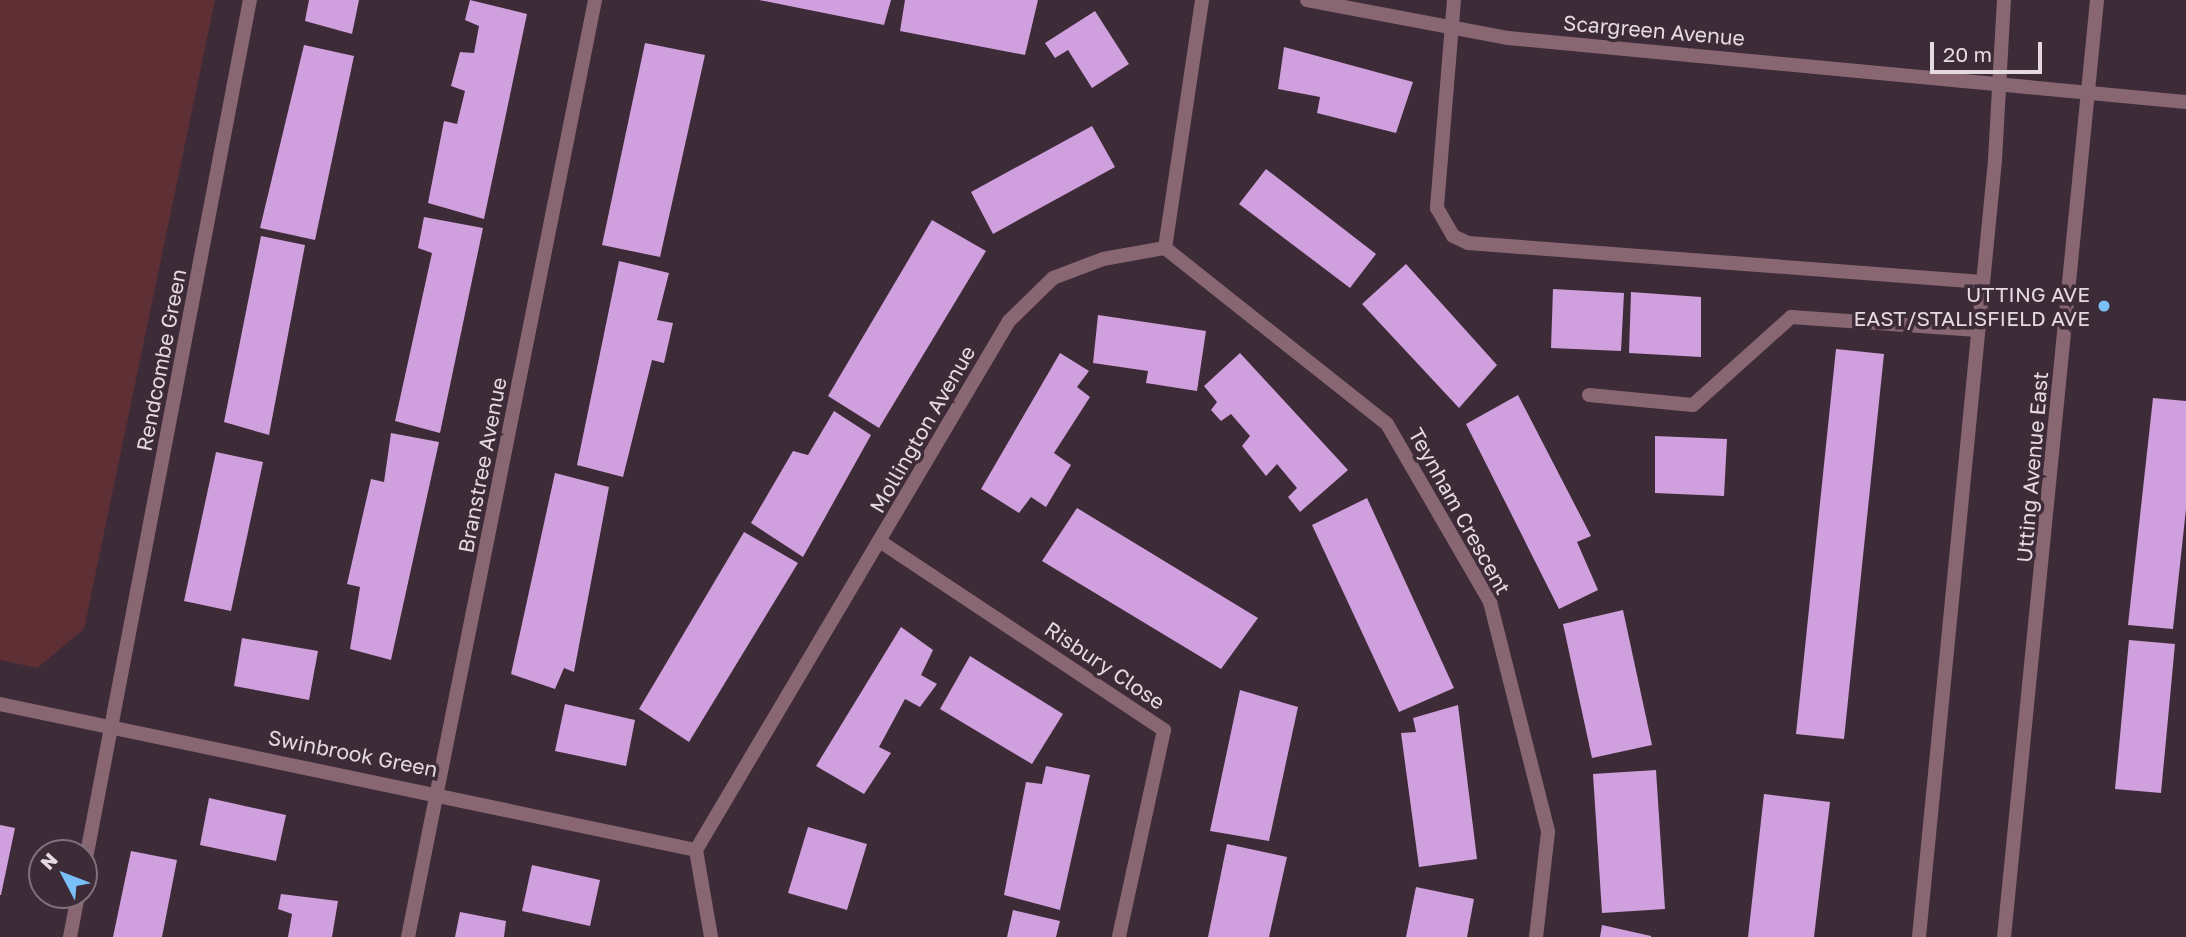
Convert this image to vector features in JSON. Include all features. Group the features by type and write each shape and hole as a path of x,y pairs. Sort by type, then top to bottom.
{"street":[{"name":"Rendcombe Green","path":"90,839 114,728 250,0"},
{"name":"Branstree Avenue","path":"408,937 440,792 595,0"},
{"path":"1165,248 1202,0"},
{"name":"Scargreen Avenue","path":"1307,0 1453,28 2186,102"},
{"path":"1454,0 1437,208 1441,225 1468,243 1983,282"},
{"path":"1919,937 1983,282 2004,0"},
{"name":"Utting Avenue East","path":"2004,937 2089,94 2096,0"},
{"name":"Mollington Avenue","path":"695,850 881,542 1009,321 1053,278 1103,259 1165,248"},
{"name":"Teynham Crescent","path":"1165,248 1387,424 1490,602 1548,832 1536,937"},
{"path":"1588,395 1693,405 1791,317 1978,330"},
{"name":"Risbury Close","path":"881,542 1164,730 1119,937"},
{"name":"Swinbrook Green","path":"0,704 440,792 695,850"},
{"path":"695,850 710,937"},
{"path":"70,937 76,909"}],"shaded area":[{"path":"0,0 215,0 84,629 37,668 0,660"}],"building":[{"path":"309,0 359,0 352,34 305,21"},
{"path":"470,0 527,14 484,219 428,203 444,121 457,124 465,91 451,86 460,52 474,53 479,26 465,20"},
{"path":"759,0 891,0 884,25"},
{"path":"905,0 1038,0 1025,55 900,31"},
{"path":"1095,11 1129,64 1092,88 1068,50 1055,58 1045,43"},
{"path":"645,43 705,55 660,257 602,245"},
{"path":"304,45 354,56 315,240 260,228"},
{"path":"1284,47 1413,82 1396,133 1317,113 1320,97 1278,89"},
{"path":"1092,126 1115,167 993,234 971,192"},
{"path":"1266,169 1376,254 1350,288 1239,204"},
{"path":"424,217 483,228 440,433 395,421 432,253 418,248"},
{"path":"932,220 986,251 879,428 828,396"},
{"path":"261,236 305,245 269,435 224,422"},
{"path":"619,261 669,273 657,320 673,323 664,363 652,360 623,477 577,465"},
{"path":"1406,264 1497,365 1459,408 1362,304"},
{"path":"1553,289 1624,293 1621,351 1551,348"},
{"path":"1631,292 1701,297 1701,357 1629,353"},
{"path":"1098,315 1206,331 1197,391 1146,383 1148,371 1093,363"},
{"path":"1836,349 1884,354 1844,739 1796,734"},
{"path":"1060,353 1089,371 1077,387 1090,397 1054,453 1071,465 1046,507 1031,497 1019,513 981,489"},
{"path":"1240,353 1348,470 1300,512 1288,497 1297,488 1277,464 1266,476 1242,446 1250,436 1231,414 1221,421 1211,410 1217,402 1204,386"},
{"path":"1518,395 1591,536 1577,542 1598,590 1559,609 1466,424"},
{"path":"2153,398 2186,401 2186,509 2173,629 2128,625"},
{"path":"834,411 871,435 803,557 751,523 793,451 808,455"},
{"path":"391,433 439,442 391,660 350,649 360,587 347,584 371,479 384,482"},
{"path":"1655,436 1727,439 1724,496 1655,493"},
{"path":"216,452 263,462 231,611 184,601"},
{"path":"555,473 609,487 574,672 564,668 555,689 511,674"},
{"path":"1367,498 1454,688 1399,712 1312,525"},
{"path":"1077,508 1258,618 1221,669 1042,561"},
{"path":"744,532 798,563 689,742 639,709"},
{"path":"1623,610 1652,745 1592,758 1563,624"},
{"path":"901,627 933,650 921,675 937,684 920,707 905,699 879,747 891,753 864,794 816,766"},
{"path":"242,638 318,651 309,700 234,686"},
{"path":"2129,640 2175,644 2161,793 2115,789"},
{"path":"970,656 1063,714 1032,764 940,709"},
{"path":"1240,690 1298,707 1269,841 1210,831"},
{"path":"565,704 635,720 626,766 555,751"},
{"path":"1458,705 1477,859 1419,867 1401,733 1416,732 1413,718"},
{"path":"1046,766 1090,775 1060,910 1004,895 1026,782 1042,784"},
{"path":"1656,770 1665,909 1602,913 1593,774"},
{"path":"1764,794 1830,802 1814,937 1748,937"},
{"path":"209,798 286,815 276,861 200,845"},
{"path":"0,825 15,828 1,895 0,895"},
{"path":"808,827 867,844 847,910 788,893"},
{"path":"1227,844 1287,857 1269,937 1208,937"},
{"path":"131,851 177,860 162,937 113,937"},
{"path":"532,865 600,880 590,926 522,911"},
{"path":"1416,887 1474,899 1467,937 1406,937"},
{"path":"281,894 338,901 332,937 288,937 292,914 278,909"},
{"path":"1013,910 1060,921 1056,937 1007,937"},
{"path":"460,912 506,921 504,937 455,937"},
{"path":"1602,925 1651,936 1651,937 1600,937"}],"place":[{"name":"UTTING AVE EAST/STALISFIELD AVE","path":"2104,306"}]}
